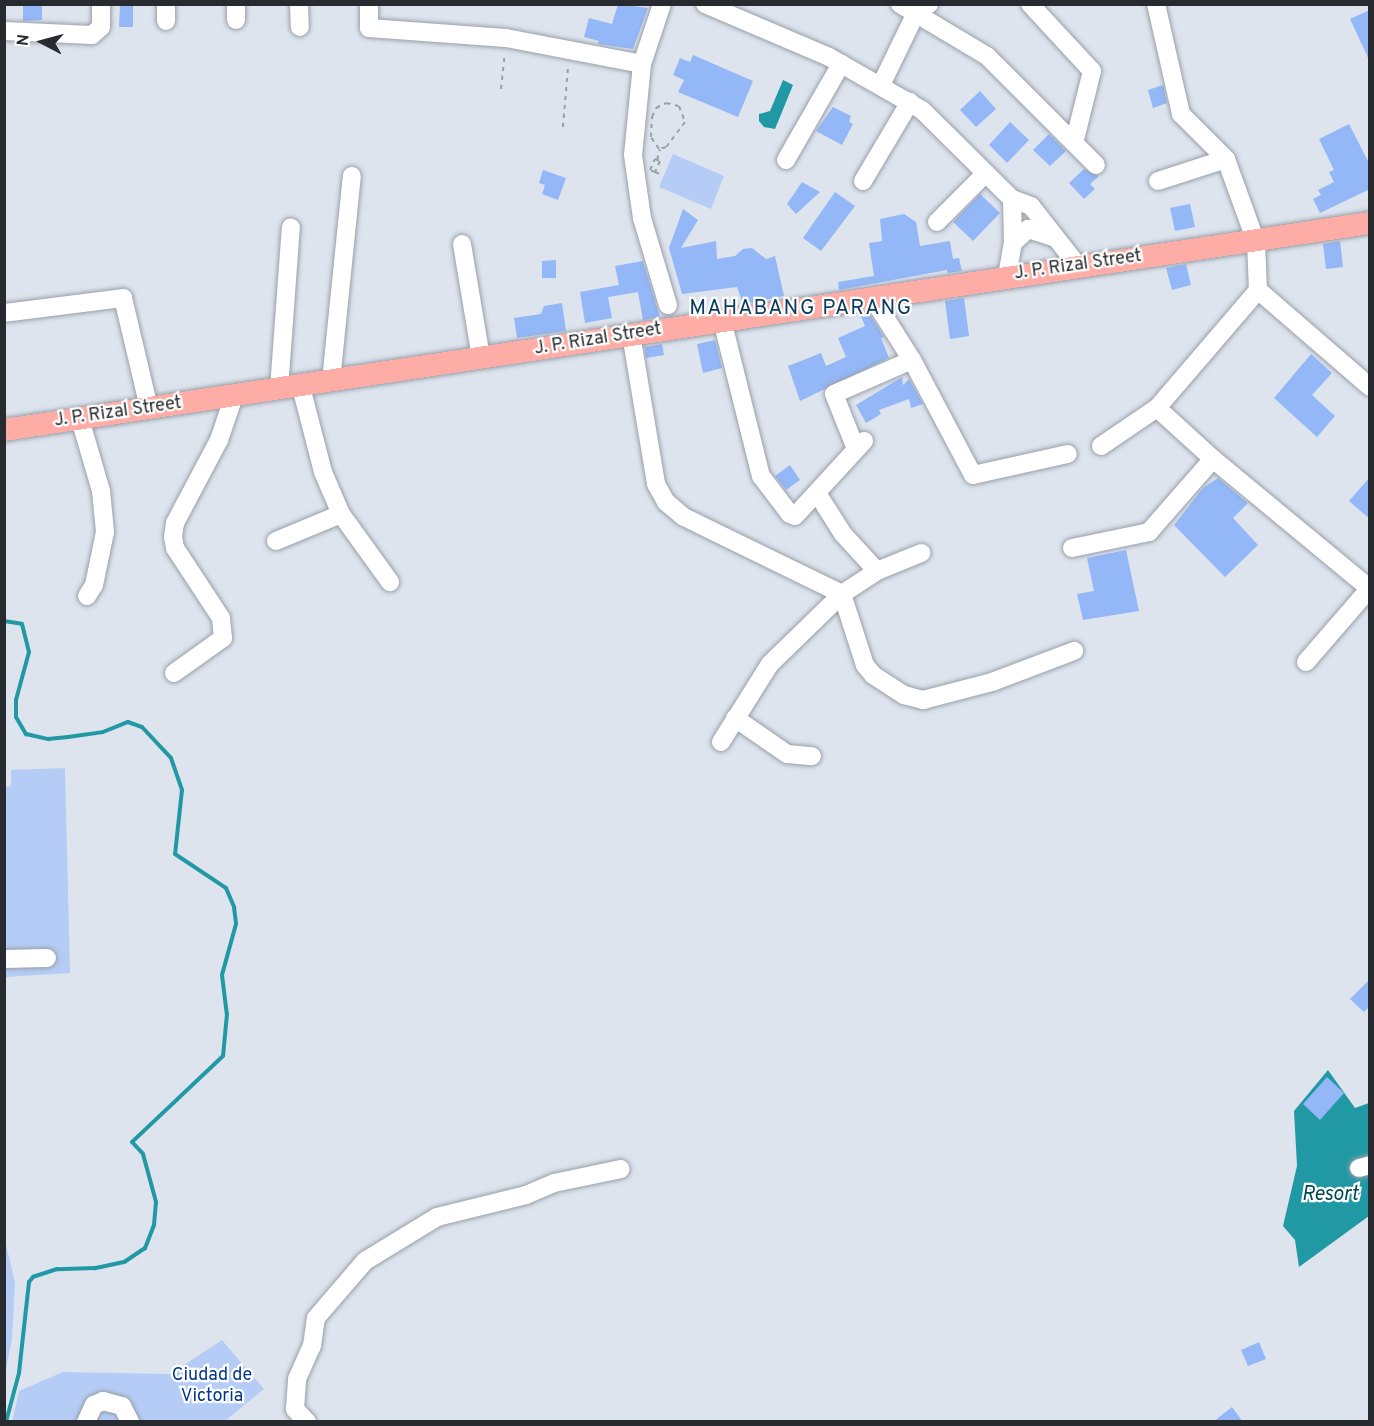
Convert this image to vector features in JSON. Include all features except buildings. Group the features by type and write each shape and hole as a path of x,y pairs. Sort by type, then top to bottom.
{"main road":[{"name":"J. P. Rizal Street","path":"4,430 290,388 1007,276 1256,242 1370,223"}],"street":[{"path":"4,31 92,35 101,27 101,4"},
{"path":"299,4 300,27"},
{"path":"369,4 369,28 507,38 642,64"},
{"path":"662,4 642,64 633,155 642,218 668,305"},
{"path":"705,4 841,64 910,102 1012,199 1031,206 1078,266"},
{"path":"900,4 923,9 987,56 1096,165"},
{"path":"1030,4 1092,71 1074,143"},
{"path":"1101,446 1157,408 1258,290 1256,242 1226,159 1181,114 1156,4"},
{"path":"881,86 923,9"},
{"path":"786,160 841,64"},
{"path":"863,181 910,102"},
{"path":"1158,181 1226,159"},
{"path":"937,222 986,173"},
{"path":"331,381 352,176"},
{"path":"1007,276 1013,243 1012,199"},
{"path":"291,227 290,388 341,514 390,582"},
{"path":"1013,243 1028,229 1039,229 1053,237"},
{"path":"462,244 481,358"},
{"path":"1258,290 1370,387"},
{"path":"872,297 912,360 972,475 1068,454"},
{"path":"4,313 123,298 149,408"},
{"path":"722,320 761,476 792,516 817,493 860,445 834,394 912,360"},
{"path":"631,334 656,484 666,502 684,517 842,594 866,665 904,695 923,700 993,682 1074,651"},
{"path":"174,673 223,638 221,618 176,548 174,537 175,523 219,440 234,396"},
{"path":"1157,408 1213,459 1369,589 1305,662"},
{"path":"80,419 101,491 105,531 94,585 87,596"},
{"path":"1072,548 1149,532 1213,459"},
{"path":"817,493 843,534 877,572"},
{"path":"276,541 341,514"},
{"path":"720,742 770,664 842,594 877,572 921,553"},
{"path":"735,718 787,754 812,756"},
{"path":"4,959 47,958"},
{"path":"307,1422 295,1409 297,1379 312,1346 316,1318 365,1261 437,1217 526,1195 554,1183 621,1169"},
{"path":"86,1422 94,1405 103,1401 122,1406 130,1422"}],"path":[{"path":"501,89 507,38"},
{"path":"564,127 569,49"},
{"path":"660,149 651,137 652,117 660,105 672,103 683,111 685,122 660,149 657,160 650,170 662,175"}],"green space":[{"path":"673,154 724,176 711,209 659,187"},
{"path":"65,768 70,973 5,977 5,787 11,786 11,770"},
{"path":"5,1241 15,1282 12,1339 5,1375"},
{"name":"Ciudad de Victoria","path":"222,1340 264,1389 225,1421 12,1422 19,1391 63,1372 170,1374"}],"water":[{"path":"783,80 793,85 775,129 764,127 759,121 759,114 770,111"},
{"name":"Resort","path":"1328,1070 1355,1108 1369,1103 1369,1216 1299,1267 1295,1240 1283,1226 1297,1166 1294,1111"}],"waterway":[{"path":"4,621 22,624 29,652 16,700 16,717 26,734 48,739 103,732 128,722 142,727 171,758 182,790 175,854 226,888 234,907 236,924 222,975 227,1014 223,1056 132,1142 143,1154 156,1202 154,1225 145,1248 124,1262 95,1268 57,1269 33,1277 29,1282 19,1373 6,1422"}],"district":[{"name":"MAHABANG PARANG","path":"801,309"}]}
